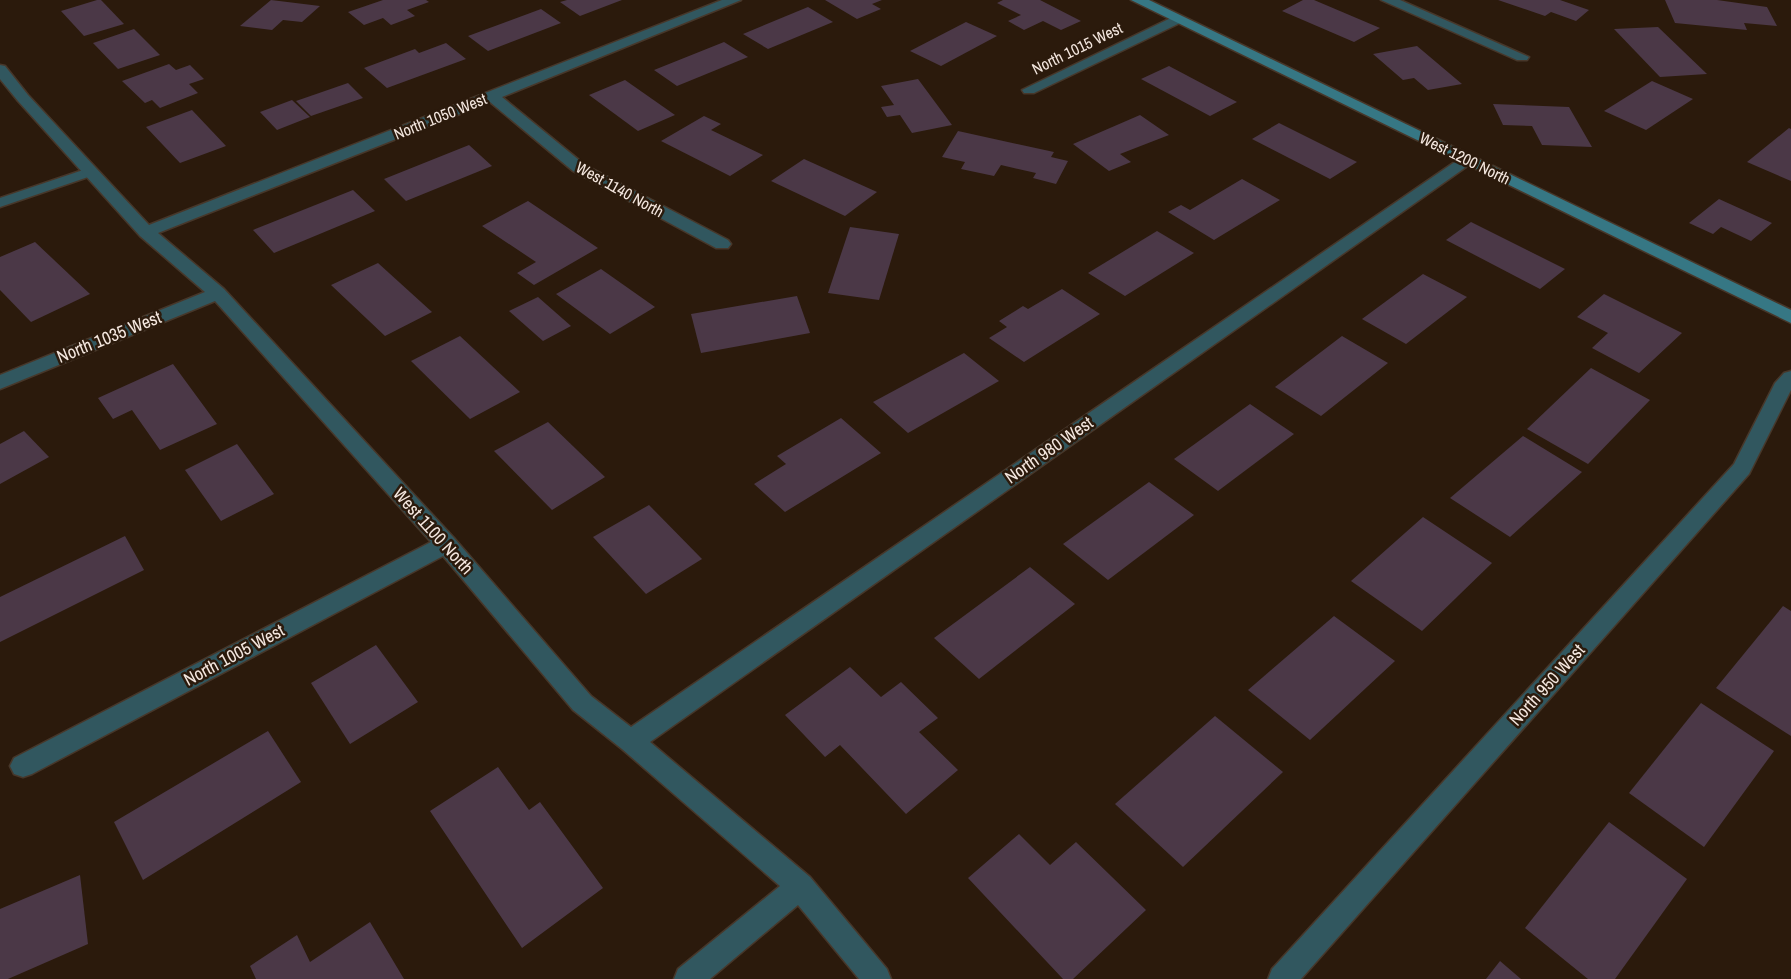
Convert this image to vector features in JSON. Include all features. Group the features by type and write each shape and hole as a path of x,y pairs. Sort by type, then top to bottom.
{"street":[{"name":"North 1050 West","path":"146,232 734,0"},
{"name":"West 1200 North","path":"1138,0 1791,317"},
{"path":"1388,0 1522,57"},
{"name":"North 1015 West","path":"1029,90 1177,19"},
{"name":"West 1100 North","path":"0,69 89,172 146,232 218,293 446,544 582,703 631,741 800,886 877,979"},
{"name":"West 1140 North","path":"492,96 579,168 722,244"},
{"name":"North 980 West","path":"631,741 1468,160"},
{"name":"North 1035 West","path":"0,382 218,293"},
{"name":"North 950 West","path":"1282,979 1742,469 1782,388 1791,378"},
{"name":"North 1005 West","path":"23,766 446,544"},
{"path":"688,979 800,886"}],"lane":[{"path":"0,203 89,172"}],"building":[{"path":"101,0 124,24 84,36 61,11"},
{"path":"271,0 320,6 302,22 283,20 272,30 240,26"},
{"path":"383,0 429,2 407,10 415,16 391,25 383,18 364,25 348,12"},
{"path":"622,0 580,16 560,2"},
{"path":"825,0 882,0 872,4 881,9 857,19"},
{"path":"1003,0 1040,0 1081,21 1061,30 1043,21 1024,30 1008,21 1021,15 997,3"},
{"path":"1303,0 1314,0 1380,28 1354,42 1282,11"},
{"path":"1498,0 1560,0 1589,10 1576,21 1551,12 1545,16"},
{"path":"1665,0 1717,0 1767,7 1777,26 1744,23 1747,30 1675,23"},
{"path":"808,7 833,22 768,49 743,34"},
{"path":"541,9 561,23 488,51 468,36"},
{"path":"966,22 997,36 941,66 910,51"},
{"path":"1658,27 1707,74 1660,77 1614,29"},
{"path":"134,29 160,55 118,69 93,43"},
{"path":"724,42 748,57 677,86 654,70"},
{"path":"446,43 466,59 387,88 364,68 415,49 419,53"},
{"path":"1417,46 1462,84 1428,90 1414,78 1403,80 1373,54"},
{"path":"169,64 176,70 190,65 204,79 189,84 198,93 160,108 152,100 145,103 122,81"},
{"path":"1169,66 1237,102 1210,116 1141,79"},
{"path":"918,79 952,125 912,133 900,115 887,117 881,107 894,105 881,86"},
{"path":"625,80 675,115 638,131 589,95"},
{"path":"1652,81 1693,99 1646,130 1604,111"},
{"path":"348,83 363,98 311,116 296,101"},
{"path":"292,100 310,117 277,130 260,112"},
{"path":"1493,104 1569,107 1592,147 1542,145 1532,126 1503,125"},
{"path":"192,110 226,146 180,163 146,127"},
{"path":"1140,115 1169,135 1120,154 1131,162 1109,171 1073,144"},
{"path":"704,116 721,124 711,130 763,155 730,176 661,141"},
{"path":"1279,123 1357,162 1330,179 1252,139"},
{"path":"1789,128 1791,181 1747,162"},
{"path":"958,131 1054,152 1051,157 1068,161 1056,184 1033,178 1036,173 1001,165 994,176 961,169 965,162 942,157"},
{"path":"469,145 492,166 406,201 384,179"},
{"path":"804,159 877,192 845,216 771,181"},
{"path":"1242,179 1280,200 1214,240 1168,212 1181,205 1190,210"},
{"path":"353,190 375,211 274,253 253,230"},
{"path":"1719,199 1772,223 1751,241 1721,227 1713,234 1689,223"},
{"path":"528,201 598,248 534,285 517,273 536,262 482,226"},
{"path":"1471,222 1565,269 1540,289 1446,240"},
{"path":"850,227 899,234 879,300 828,293"},
{"path":"1157,231 1194,253 1125,296 1088,273"},
{"path":"35,242 90,294 31,322 0,290 0,257"},
{"path":"378,263 432,312 385,336 331,285"},
{"path":"601,269 655,307 610,334 556,294"},
{"path":"1423,274 1467,297 1406,344 1362,319"},
{"path":"1062,289 1100,314 1024,362 989,338 1007,327 999,321 1023,306 1028,309"},
{"path":"1604,294 1682,333 1639,373 1592,348 1608,333 1577,317"},
{"path":"797,296 810,333 701,353 691,314"},
{"path":"538,297 571,326 543,341 509,311"},
{"path":"460,336 520,392 470,419 411,361"},
{"path":"1342,336 1388,363 1321,416 1275,387"},
{"path":"964,353 999,381 908,433 873,402"},
{"path":"173,364 217,424 160,450 132,410 113,419 98,398"},
{"path":"1591,368 1650,400 1588,464 1527,429"},
{"path":"1250,404 1294,434 1218,491 1174,459"},
{"path":"841,418 881,453 785,512 754,484 786,464 777,456"},
{"path":"548,422 605,477 552,510 494,451"},
{"path":"24,431 49,457 0,484 0,444"},
{"path":"1523,436 1582,472 1510,537 1450,498"},
{"path":"237,444 274,494 221,521 185,470"},
{"path":"1149,482 1194,515 1108,580 1063,544"},
{"path":"649,505 702,559 646,594 593,537"},
{"path":"1423,517 1492,563 1422,631 1351,581"},
{"path":"125,536 144,570 0,642 0,597"},
{"path":"1030,567 1075,604 979,679 934,638"},
{"path":"1783,606 1791,611 1791,736 1716,688"},
{"path":"1334,616 1395,661 1310,740 1248,690"},
{"path":"376,645 418,702 350,744 311,683"},
{"path":"850,667 881,697 901,682 938,718 919,732 958,770 906,814 840,745 825,757 785,715"},
{"path":"1701,703 1774,751 1704,847 1629,793"},
{"path":"1215,716 1283,772 1183,867 1115,804"},
{"path":"268,731 301,782 143,880 114,822"},
{"path":"498,767 529,810 540,802 603,888 522,948 430,811"},
{"path":"1609,822 1687,879 1615,979 1588,979 1525,928"},
{"path":"1019,834 1050,865 1076,842 1146,910 1073,979 1063,979 968,878"},
{"path":"80,875 88,944 8,979 0,979 0,909"},
{"path":"370,922 404,979 256,979 250,966 297,935 310,962"},
{"path":"1500,961 1521,979 1486,979"}]}
